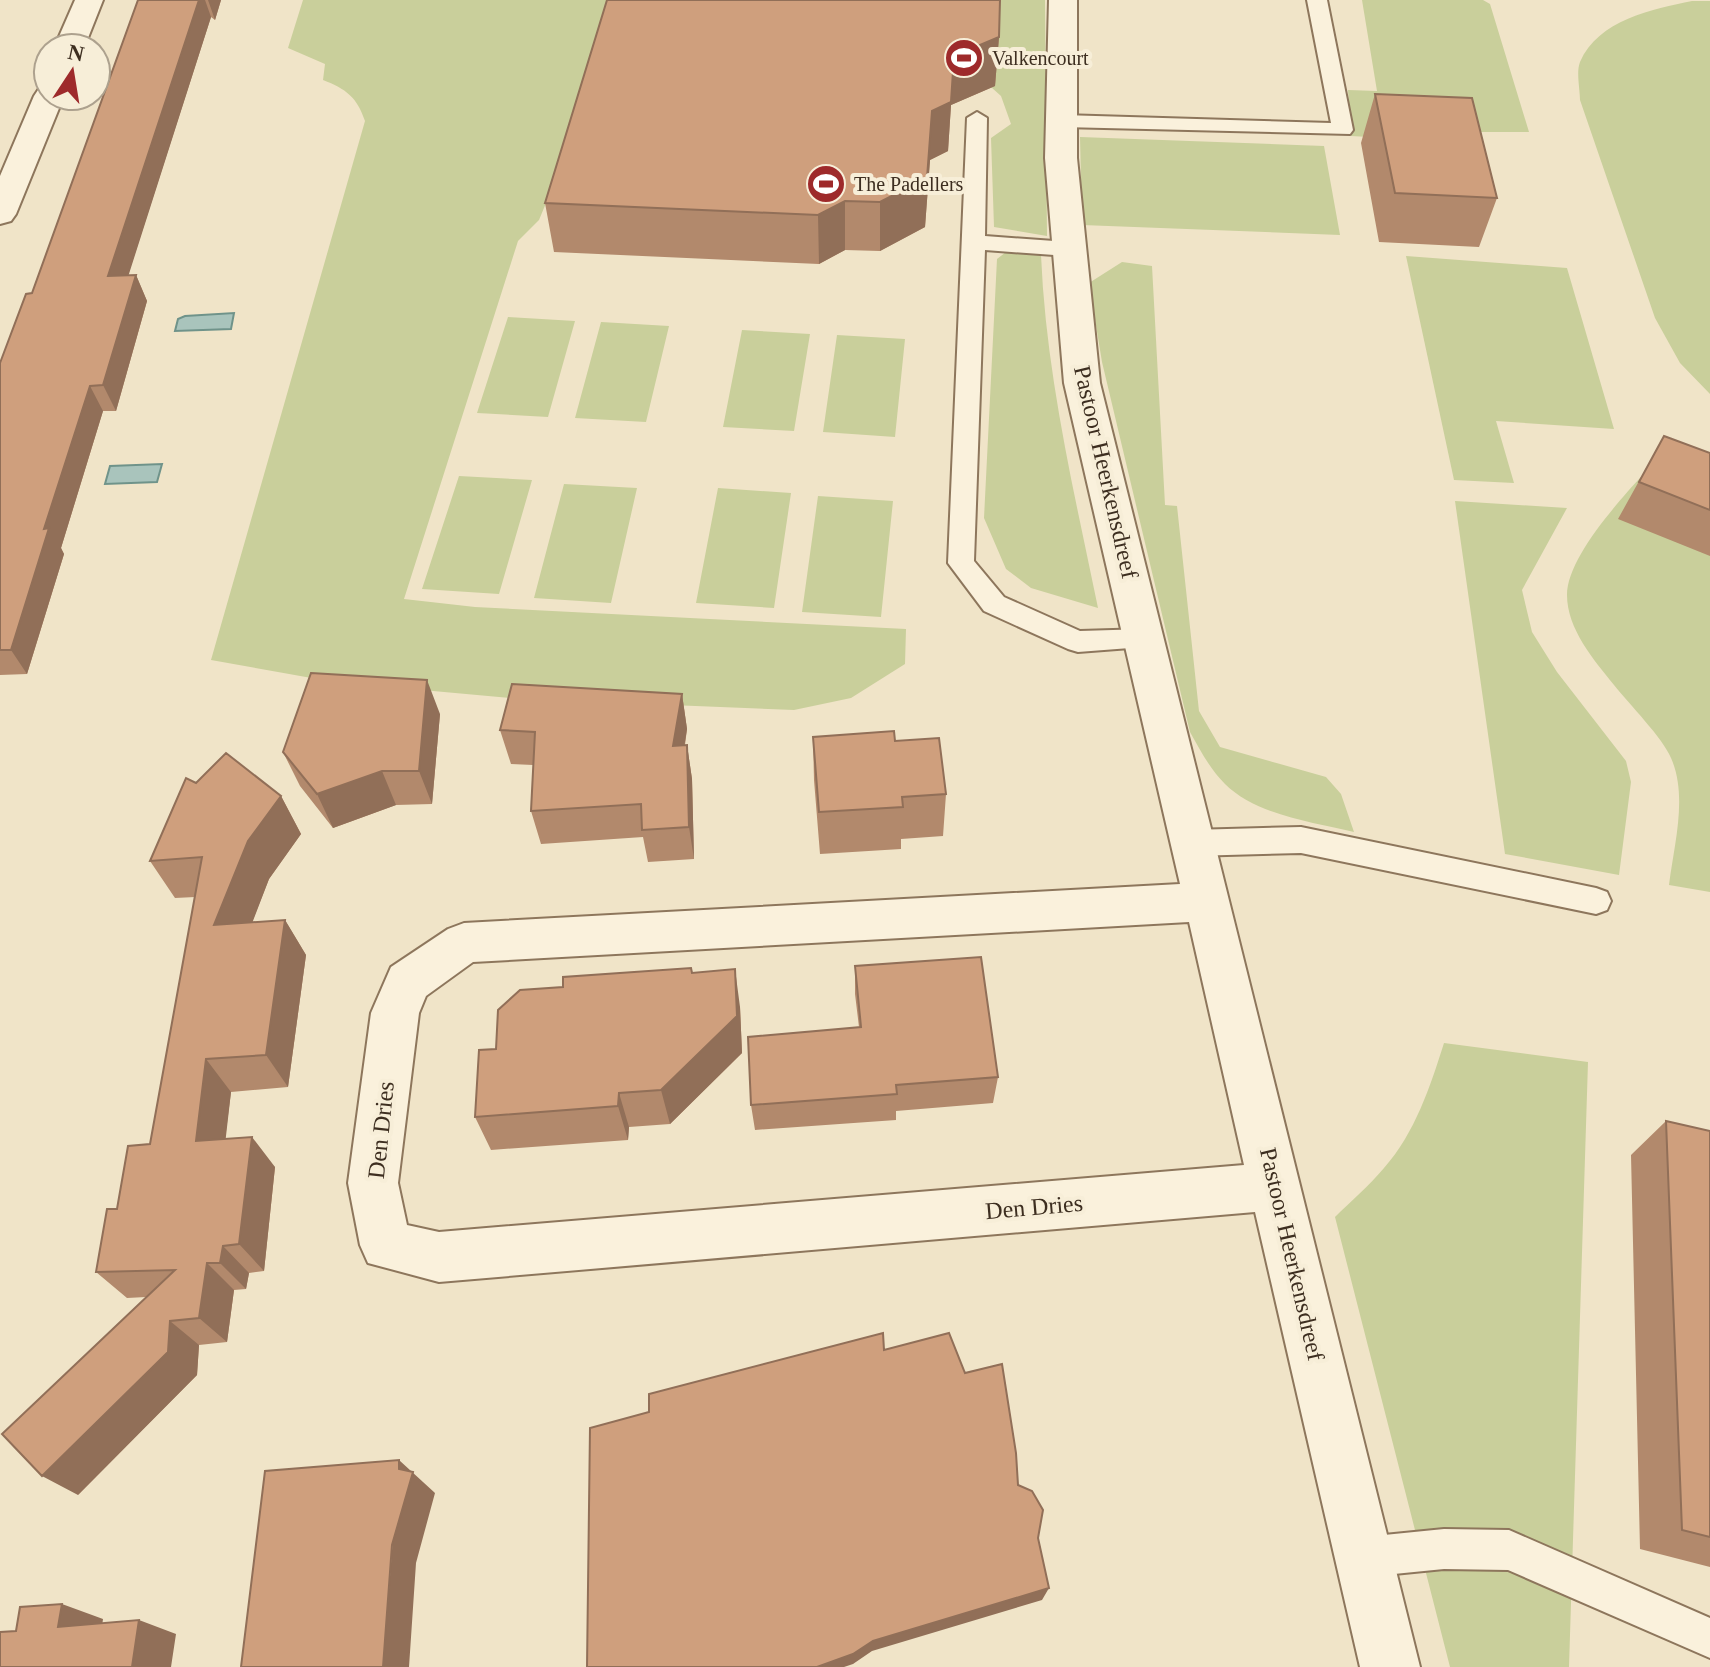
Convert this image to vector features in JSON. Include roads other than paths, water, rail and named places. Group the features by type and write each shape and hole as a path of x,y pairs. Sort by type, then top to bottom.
{"street":[{"path":"76,32 89,0"},
{"name":"Pastoor Heerkensdreef","path":"1063,0 1062,121 1068,249 1082,383 1146,639 1191,843 1277,1186 1390,1667"},
{"path":"0,214 42,112"},
{"name":"Den Dries","path":"1207,902 464,943 408,982 395,1013 373,1183 386,1245 439,1257 1277,1186"}],"lane":[{"path":"1062,121 1343,130 1317,0"},
{"path":"977,118 961,563 994,604 1078,642 1146,639"},
{"path":"974,242 1068,249"},
{"path":"1191,843 1301,840 1596,901"},
{"path":"1364,1557 1444,1549 1509,1550 1710,1638"}],"water":[{"path":"234,313 231,329 175,331 178,319 185,316"},
{"path":"162,464 157,482 105,484 110,466"}],"place":[{"name":"Valkencourt","path":"964,58"},
{"name":"The Padellers","path":"826,184"}]}
